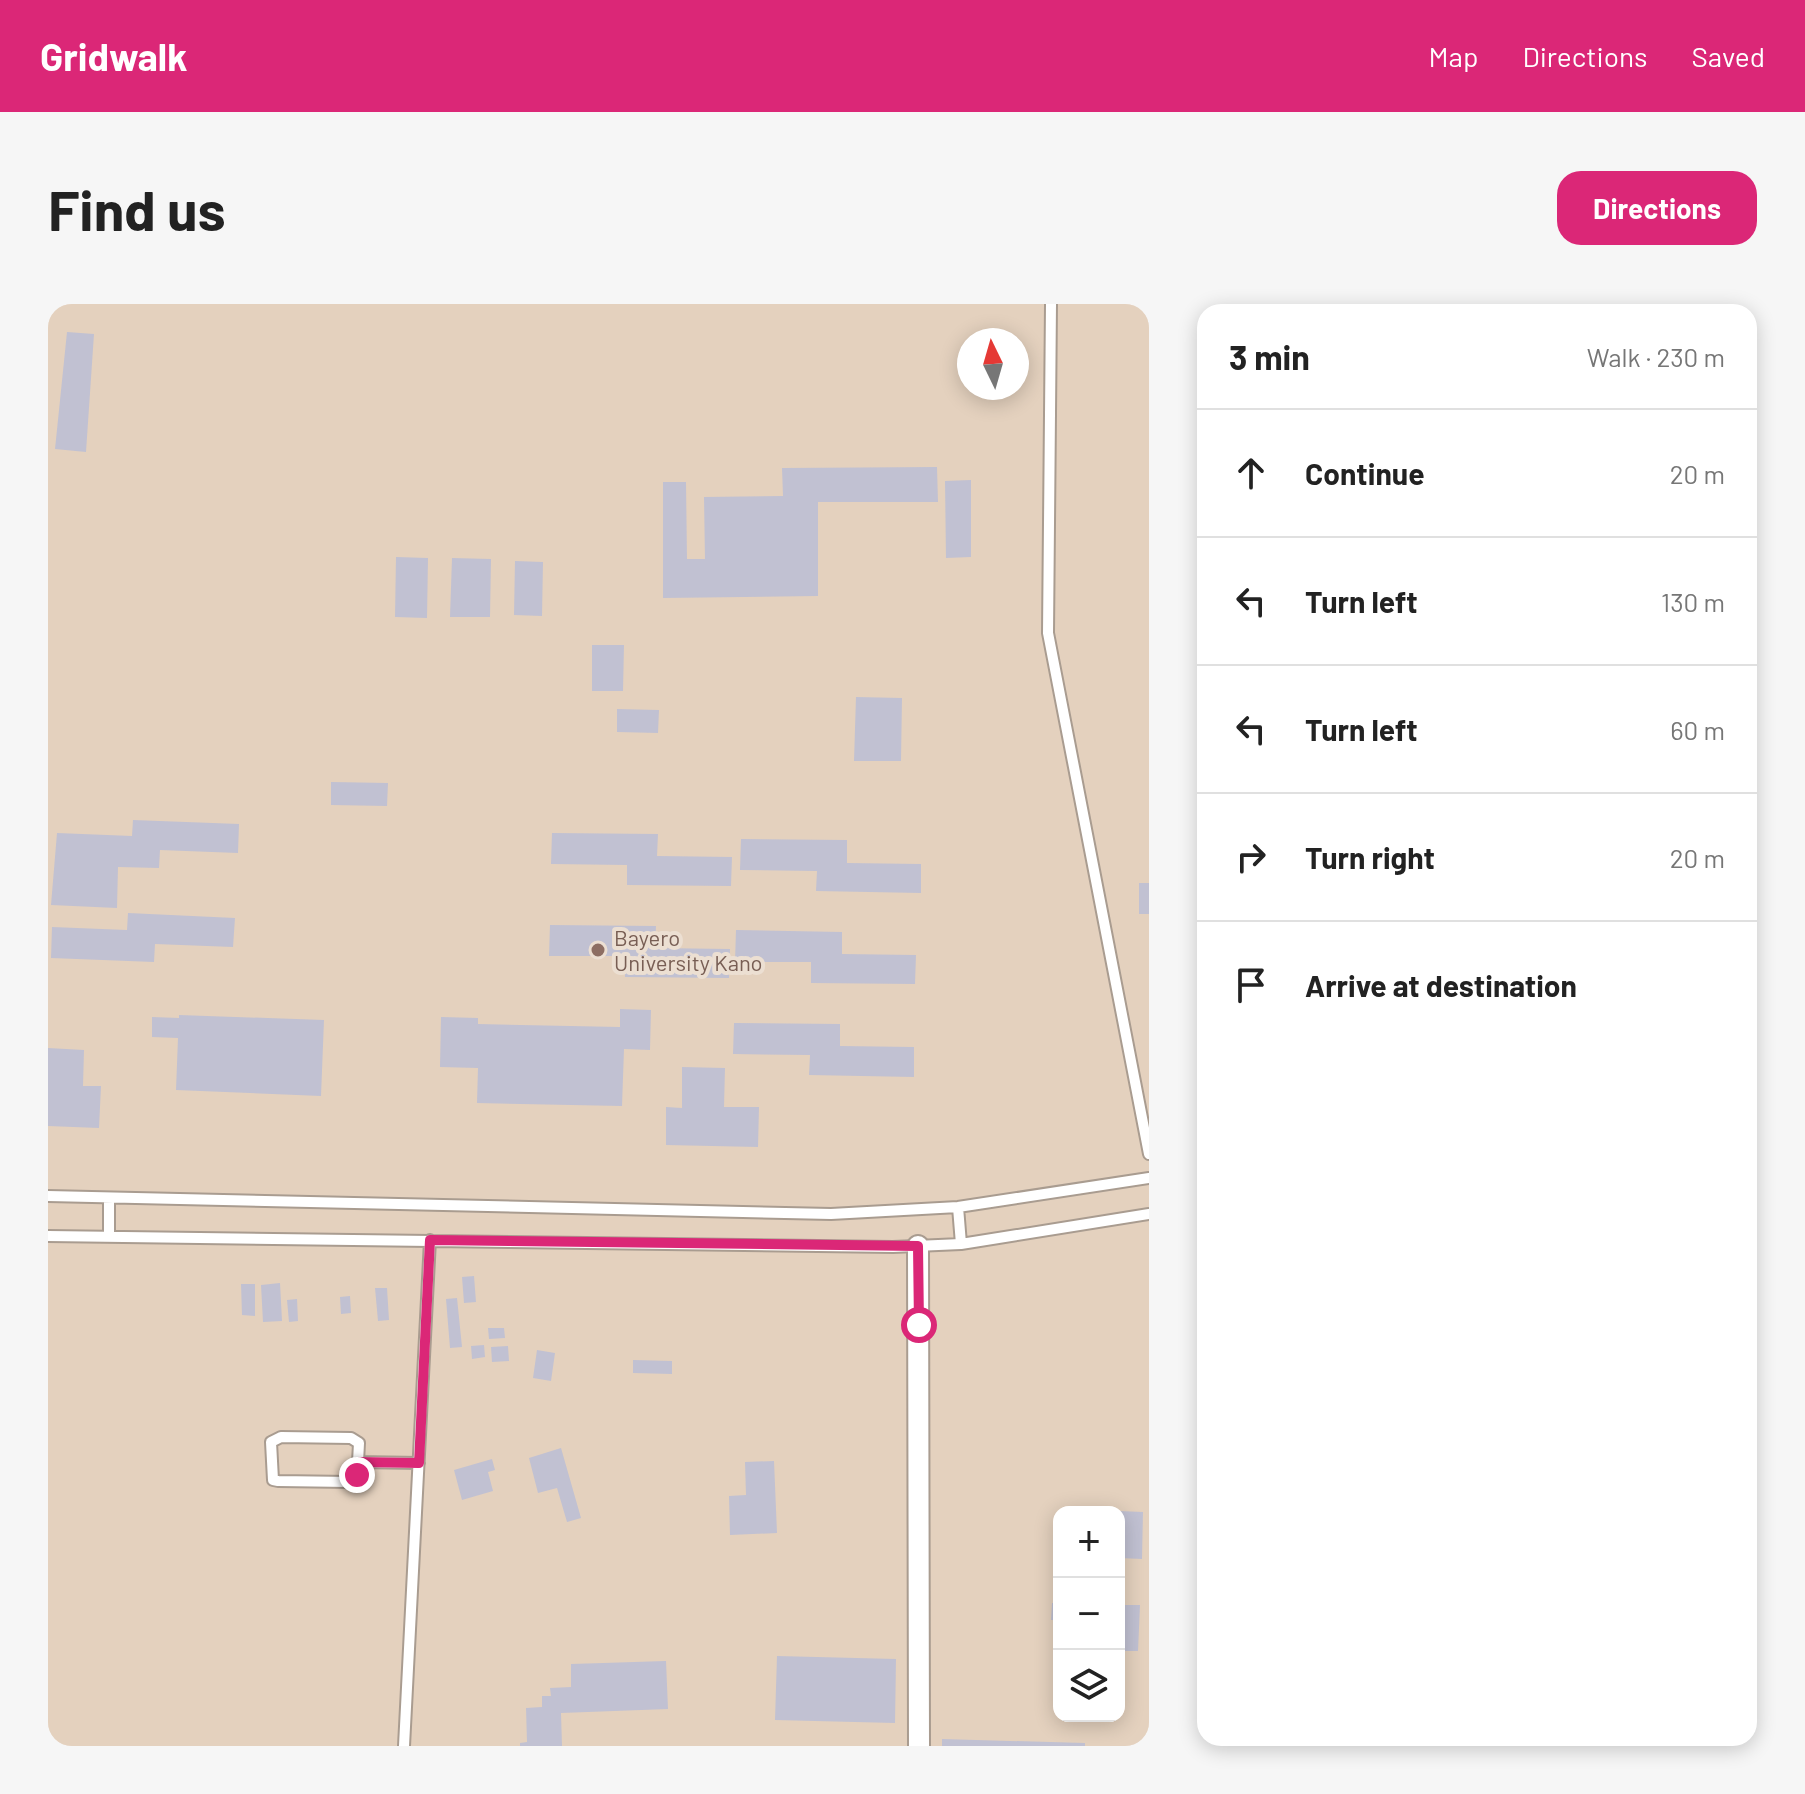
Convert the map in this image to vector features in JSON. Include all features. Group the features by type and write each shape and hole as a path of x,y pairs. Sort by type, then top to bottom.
{"street":[{"path":"918,1246 919,1746"}],"lane":[{"path":"1051,304 1048,633 1144,1107 1149,1154"},
{"path":"48,1196 831,1214 958,1207 1149,1178"},
{"path":"109,1199 109,1237"},
{"path":"958,1207 961,1244"},
{"path":"48,1236 918,1246 961,1244 1149,1214"},
{"path":"404,1746 430,1240"},
{"path":"281,1437 351,1438 359,1443 358,1462 356,1480 273,1480 271,1442 281,1437"},
{"path":"358,1462 419,1463"}],"shaded area":[{"name":"Bayero University Kano","path":"48,304 1149,304 1149,1746 48,1746"}],"building":[{"path":"67,332 94,334 86,452 55,449"},
{"path":"937,467 938,502 818,502 818,596 663,598 663,482 686,482 687,559 705,559 704,497 783,496 782,468"},
{"path":"971,480 971,557 946,558 945,481"},
{"path":"396,557 428,558 427,618 395,617"},
{"path":"452,558 491,559 490,617 450,617"},
{"path":"515,561 543,562 542,616 514,615"},
{"path":"592,645 624,645 623,691 592,691"},
{"path":"856,697 902,698 901,761 854,761"},
{"path":"617,709 659,710 658,733 617,732"},
{"path":"331,782 388,783 387,806 331,805"},
{"path":"133,820 239,824 238,853 160,850 159,868 118,867 117,908 51,905 57,833 132,836"},
{"path":"552,833 658,834 657,856 732,857 731,886 627,885 627,865 551,864"},
{"path":"741,839 847,840 847,863 921,864 921,893 816,891 817,871 740,870"},
{"path":"1139,883 1149,883 1149,914 1139,914"},
{"path":"128,913 235,918 233,947 155,944 154,962 51,958 52,927 127,930"},
{"path":"550,925 656,926 655,948 730,949 729,978 625,977 625,956 549,956"},
{"path":"736,930 842,932 842,954 916,955 915,984 811,983 811,962 735,962"},
{"path":"620,1009 651,1010 650,1050 624,1049 622,1106 477,1103 478,1068 440,1067 441,1017 478,1018 478,1024 620,1027"},
{"path":"179,1015 324,1020 321,1096 176,1090 178,1038 152,1037 152,1017 179,1018"},
{"path":"734,1023 840,1024 840,1046 914,1047 914,1077 809,1075 810,1055 733,1054"},
{"path":"48,1048 84,1050 83,1086 101,1086 99,1128 48,1126"},
{"path":"682,1067 725,1068 724,1107 759,1107 758,1147 666,1145 666,1107 682,1108"},
{"path":"474,1276 476,1302 464,1303 462,1277"},
{"path":"280,1283 282,1321 263,1322 261,1285"},
{"path":"241,1284 255,1284 255,1316 242,1315"},
{"path":"375,1288 387,1288 389,1320 378,1321"},
{"path":"350,1296 351,1313 341,1314 340,1297"},
{"path":"457,1298 462,1347 450,1348 446,1299"},
{"path":"297,1299 298,1321 289,1322 287,1300"},
{"path":"488,1328 504,1328 505,1338 489,1339"},
{"path":"484,1345 485,1357 472,1359 471,1346"},
{"path":"508,1346 509,1361 492,1362 491,1347"},
{"path":"537,1350 555,1353 551,1381 533,1378"},
{"path":"633,1360 672,1361 672,1374 633,1373"},
{"path":"561,1448 581,1518 567,1522 557,1488 538,1493 529,1458"},
{"path":"492,1459 495,1470 488,1472 493,1491 462,1500 454,1470"},
{"path":"774,1461 777,1533 730,1535 729,1496 746,1495 745,1462"},
{"path":"1125,1511 1143,1512 1142,1559 1125,1558"},
{"path":"1125,1605 1140,1605 1138,1651 1125,1651"},
{"path":"777,1656 896,1659 895,1723 775,1720"},
{"path":"666,1661 668,1709 561,1713 562,1746 520,1746 520,1743 527,1742 526,1708 542,1707 542,1696 551,1696 550,1688 571,1687 571,1664"},
{"path":"942,1739 1085,1743 1085,1746 942,1746"}],"place":[{"name":"Bayero University Kano","path":"598,950"}],"route":[{"path":"357,1475 358,1462 419,1463 430,1240 918,1246 919,1325"}]}
